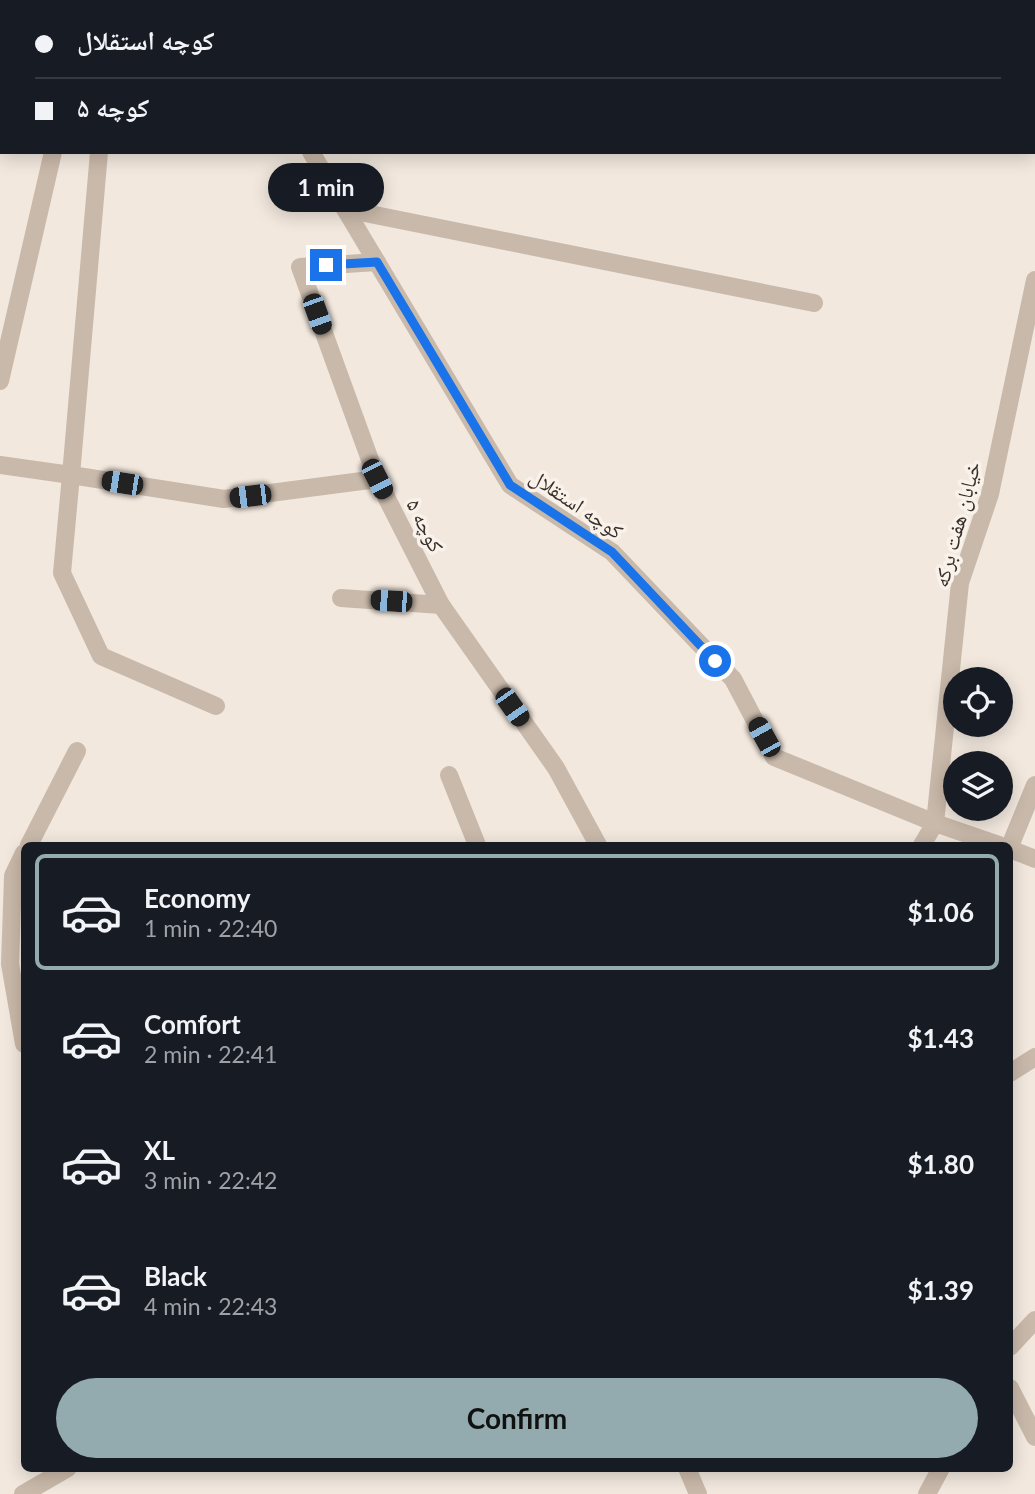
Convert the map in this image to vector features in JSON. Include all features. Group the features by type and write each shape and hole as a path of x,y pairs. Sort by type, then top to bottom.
{"street":[{"path":"0,381 53,154"},
{"path":"99,154 62,573 101,656 216,706"},
{"name":"کوچه استقلال","path":"312,154 510,485 612,552 733,679 774,757 934,823 990,842"},
{"path":"345,209 814,303"},
{"name":"کوچه ۵","path":"377,262 300,267 377,479 440,605 556,768 596,842"},
{"name":"خیابان هفت برکه","path":"934,823 960,583 990,494 1035,280"},
{"path":"0,465 224,499 377,479"},
{"path":"341,598 440,605"},
{"path":"31,842 77,751"},
{"path":"449,775 476,842"},
{"path":"1012,842 1035,785"},
{"path":"924,842 934,823"},
{"path":"1013,849 1035,859"},
{"path":"21,859 12,876 10,964 21,1027"},
{"path":"1013,1071 1035,1057"},
{"path":"1013,1344 1035,1320"},
{"path":"1013,1394 1035,1437"},
{"path":"21,1494 61,1472"},
{"path":"690,1472 698,1494"},
{"path":"927,1494 939,1472"}],"route":[{"path":"326,265 377,262 510,485 612,552 715,661"}]}
